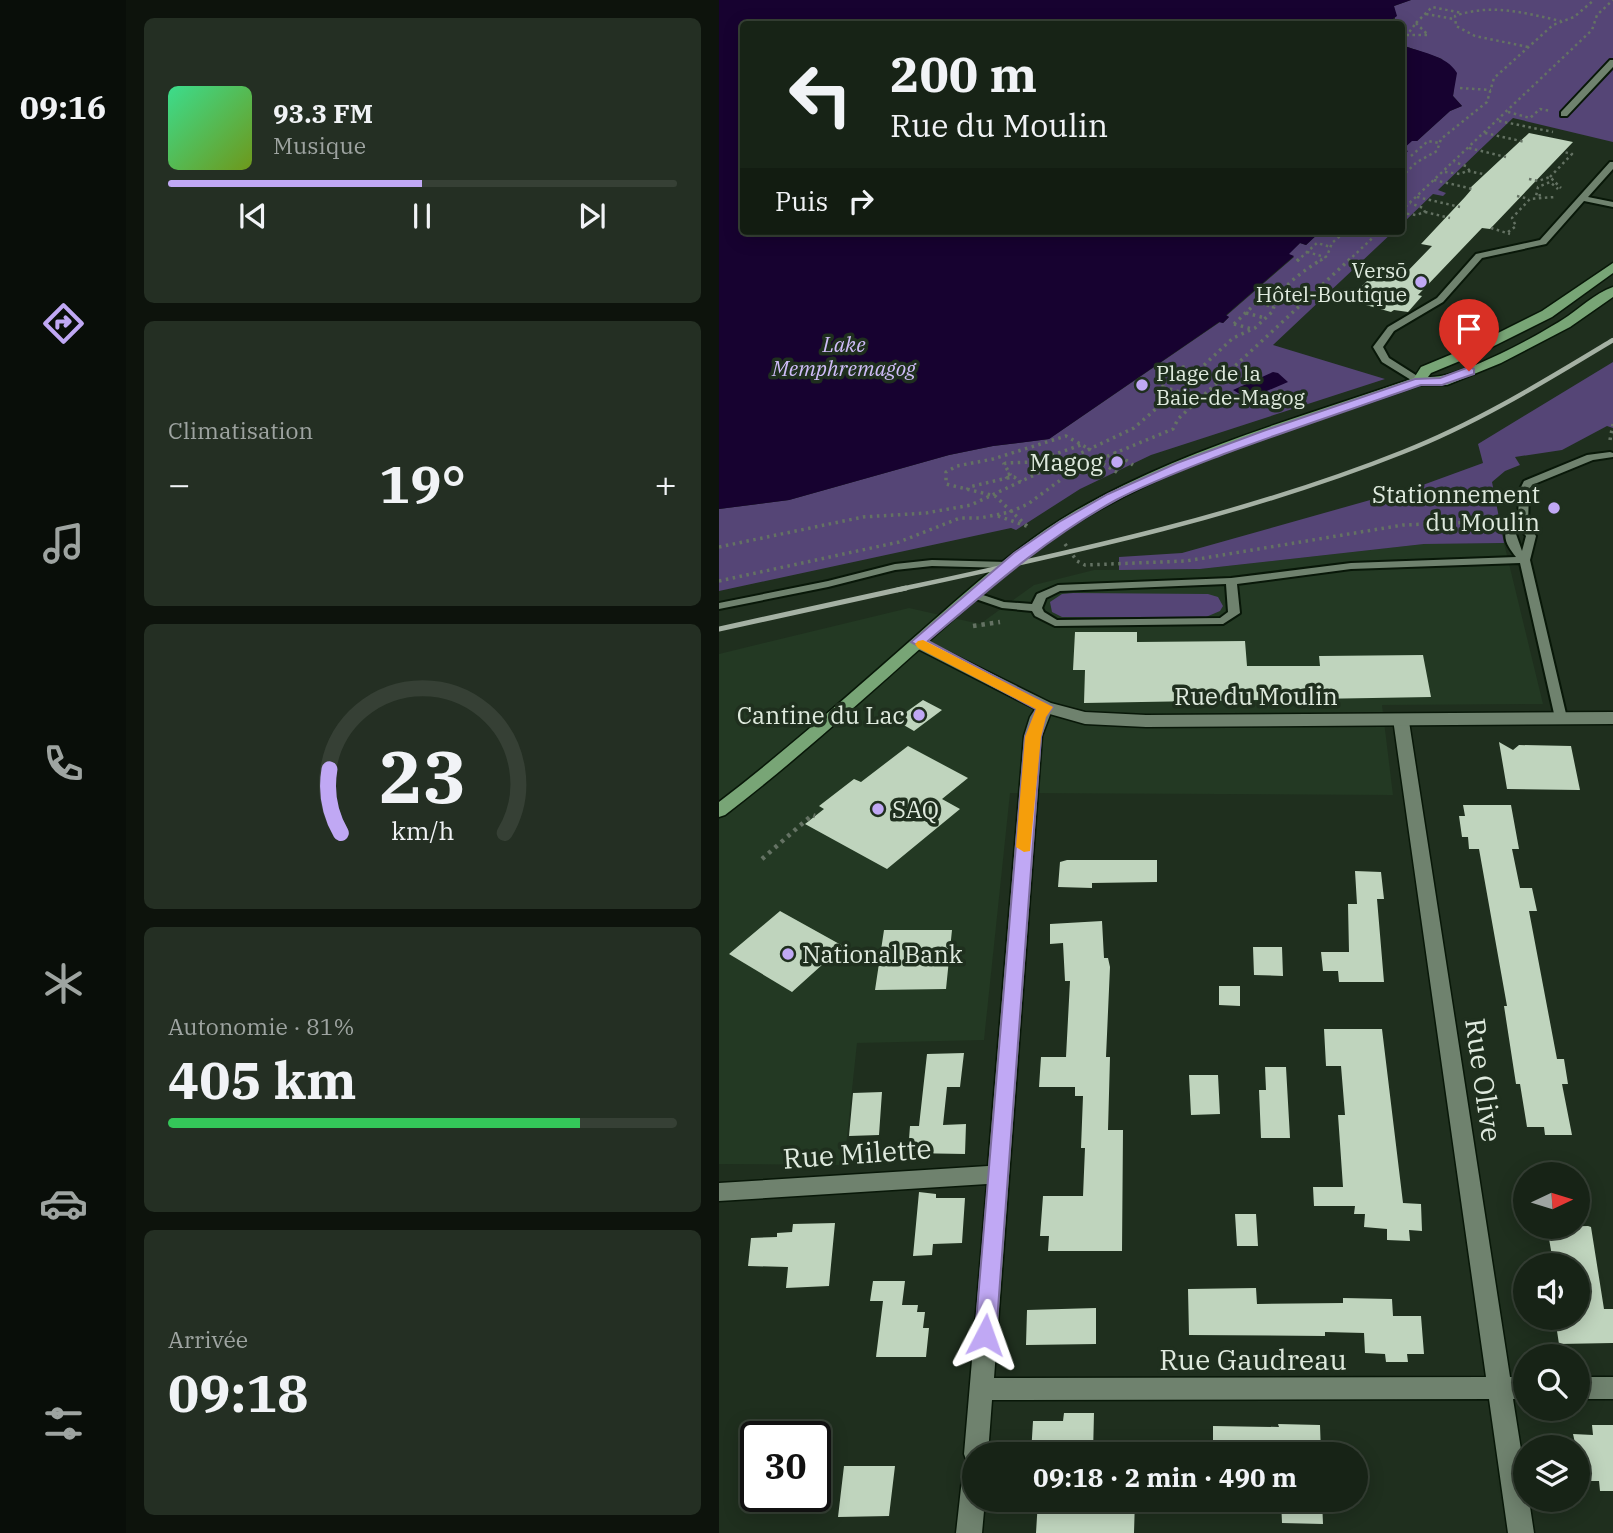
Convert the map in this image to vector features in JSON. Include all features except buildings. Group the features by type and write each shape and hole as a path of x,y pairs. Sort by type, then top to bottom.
{"main road":[{"path":"1420,381 1427,370 1547,314 1613,267"},
{"path":"719,811 783,760 971,594 1007,565 1081,514 1151,479 1268,433 1420,381 1442,382 1496,360 1565,324 1613,291"}],"street":[{"name":"Rue du Moulin","path":"918,642 1045,707 1085,718 1613,718"},
{"path":"977,1442 1033,737 1045,707"},
{"name":"Rue Olive","path":"1402,719 1521,1533"},
{"name":"Rue Milette","path":"719,1192 998,1174"},
{"path":"1590,1388 1613,1388"},
{"name":"Rue Gaudreau","path":"981,1389 1513,1389"},
{"path":"969,1533 971,1512"}],"lane":[{"path":"1564,114 1613,62"},
{"path":"1420,381 1381,355 1378,347 1385,334 1440,300 1476,258 1543,242 1613,164"},
{"path":"1583,198 1613,205"},
{"path":"1561,718 1525,560 1531,536 1523,525 1524,491 1531,480 1592,457 1610,455"},
{"path":"1523,525 1511,530 1510,535 1516,552 1525,560"},
{"path":"1231,581 1234,613 1223,621 1055,623 1039,614 1036,608 1041,596 1058,588 1231,581 1351,566 1525,560"},
{"path":"719,606 911,564 1007,565"},
{"path":"971,594 1002,605 1036,608"}],"path":[{"path":"1405,174 1436,152 1439,143 1465,117 1487,102 1494,78 1553,25 1574,17 1594,0"},
{"path":"1405,208 1592,30 1597,15 1613,0"},
{"path":"1416,23 1428,35 1407,35 1416,23 1432,7 1462,13 1499,9 1561,21"},
{"path":"1425,13 1454,19 1462,13"},
{"path":"1454,19 1456,26 1468,33 1528,47"},
{"path":"1460,88 1491,90"},
{"path":"1507,112 1530,118 1540,108 1564,114"},
{"path":"1497,122 1553,132"},
{"path":"1485,133 1525,142"},
{"path":"1424,159 1411,156 1428,141 1439,143"},
{"path":"1419,148 1436,152"},
{"path":"1469,148 1506,157"},
{"path":"1529,179 1538,181 1550,177 1572,154 1564,152"},
{"path":"1454,162 1466,166 1468,171"},
{"path":"1444,171 1483,174"},
{"path":"1517,197 1530,199 1554,196 1536,196 1536,190 1550,182 1559,188 1550,177"},
{"path":"1434,180 1473,189"},
{"path":"1417,197 1460,207"},
{"path":"1508,232 1516,226 1512,218 1530,199"},
{"path":"1410,203 1422,206 1425,212"},
{"path":"1405,213 1416,215 1425,212 1450,218"},
{"path":"719,547 863,517 956,509 1091,450 1139,425 1166,400 1191,383 1233,338 1253,329 1266,318 1274,307 1274,301 1305,270 1326,257 1342,235"},
{"path":"719,581 899,542 960,518 996,516 1009,512 1028,505 1074,470 1173,429 1178,419 1377,235"},
{"path":"1314,265 1297,261 1317,243 1331,247"},
{"path":"1307,252 1326,257"},
{"path":"1253,329 1233,324 1257,302 1274,307"},
{"path":"1246,313 1266,318"},
{"path":"1180,392 1162,387 1183,367 1200,372"},
{"path":"1172,378 1191,383"},
{"path":"996,516 1027,526 1009,512 999,498 947,484 944,476 946,472 955,467 1067,436 1091,450"},
{"path":"1007,478 1005,475 1010,474 1004,464 1006,463 1032,462 1082,444"},
{"path":"1113,452 1133,465"},
{"path":"1096,459 1118,472"},
{"path":"967,490 969,487 1007,478 1014,477 1021,482"},
{"path":"1064,544 1077,561 1085,565 1170,563 1413,524 1503,521 1523,525"},
{"path":"762,859 812,815 815,816"}],"shaded area":[{"path":"1411,0 1613,0 1613,142 1513,118 1438,190 1446,193 1443,196 1433,194 1405,221 1405,147 1412,140 1417,141 1450,111 1462,106 1453,96 1454,86 1442,59 1405,46 1405,21 1391,21 1395,19 1394,6"},
{"path":"1317,235 1390,235 1273,345 1385,379 1151,455 1080,489 1016,530 1011,528 719,591 719,509 789,500 949,455 1049,439 1220,322 1223,323 1229,317 1226,316 1294,257 1288,254 1300,243 1306,245"},
{"path":"1613,362 1613,428 1607,426 1562,450 1515,457 1520,465 1505,471 1492,482 1504,543 1424,544 1200,569 1119,570 1119,557 1182,553 1420,486 1483,463 1478,444"},
{"path":"1504,543 1543,704 1382,705 1393,795 1010,793 984,1040 857,1043 844,1165 719,1164 719,654 909,608 980,624 1034,585 1094,570 1200,569 1424,544"},
{"path":"1062,594 1208,594 1218,597 1223,606 1220,611 1206,617 1062,617 1052,612 1050,602"}],"water":[{"name":"Lake Memphremagog","path":"719,0 1411,0 1394,6 1397,16 1390,21 740,21 740,235 1317,235 1306,245 1300,243 1289,254 1294,256 1226,315 1229,317 1223,323 1219,322 1049,439 949,455 789,500 719,509"},
{"path":"1405,46 1440,58 1452,67 1457,73 1453,96 1462,106 1450,111 1417,141 1412,141 1405,147"},
{"path":"1273,372 1288,382 1248,399 1233,390"}],"railway":[{"path":"897,590 1153,532 1279,496 1341,475 1457,428 1613,340"},
{"path":"719,629 906,588"}],"slow traffic":[{"path":"923,644 1045,707 1035,726 1033,737 1024,847"}],"place":[{"name":"Versō Hôtel-Boutique","path":"1421,282"},
{"name":"Plage de la Baie-de-Magog","path":"1142,385"},
{"name":"Magog","path":"1117,462"},
{"name":"Stationnement du Moulin","path":"1554,508"},
{"name":"Cantine du Lac","path":"919,715"},
{"name":"SAQ","path":"878,809"},
{"name":"National Bank","path":"788,954"}],"route":[{"path":"985,1335 1033,737 1035,726 1045,707 918,642 971,594 1019,556 1113,496 1181,466 1268,433 1420,381 1442,382 1469,371"}]}
